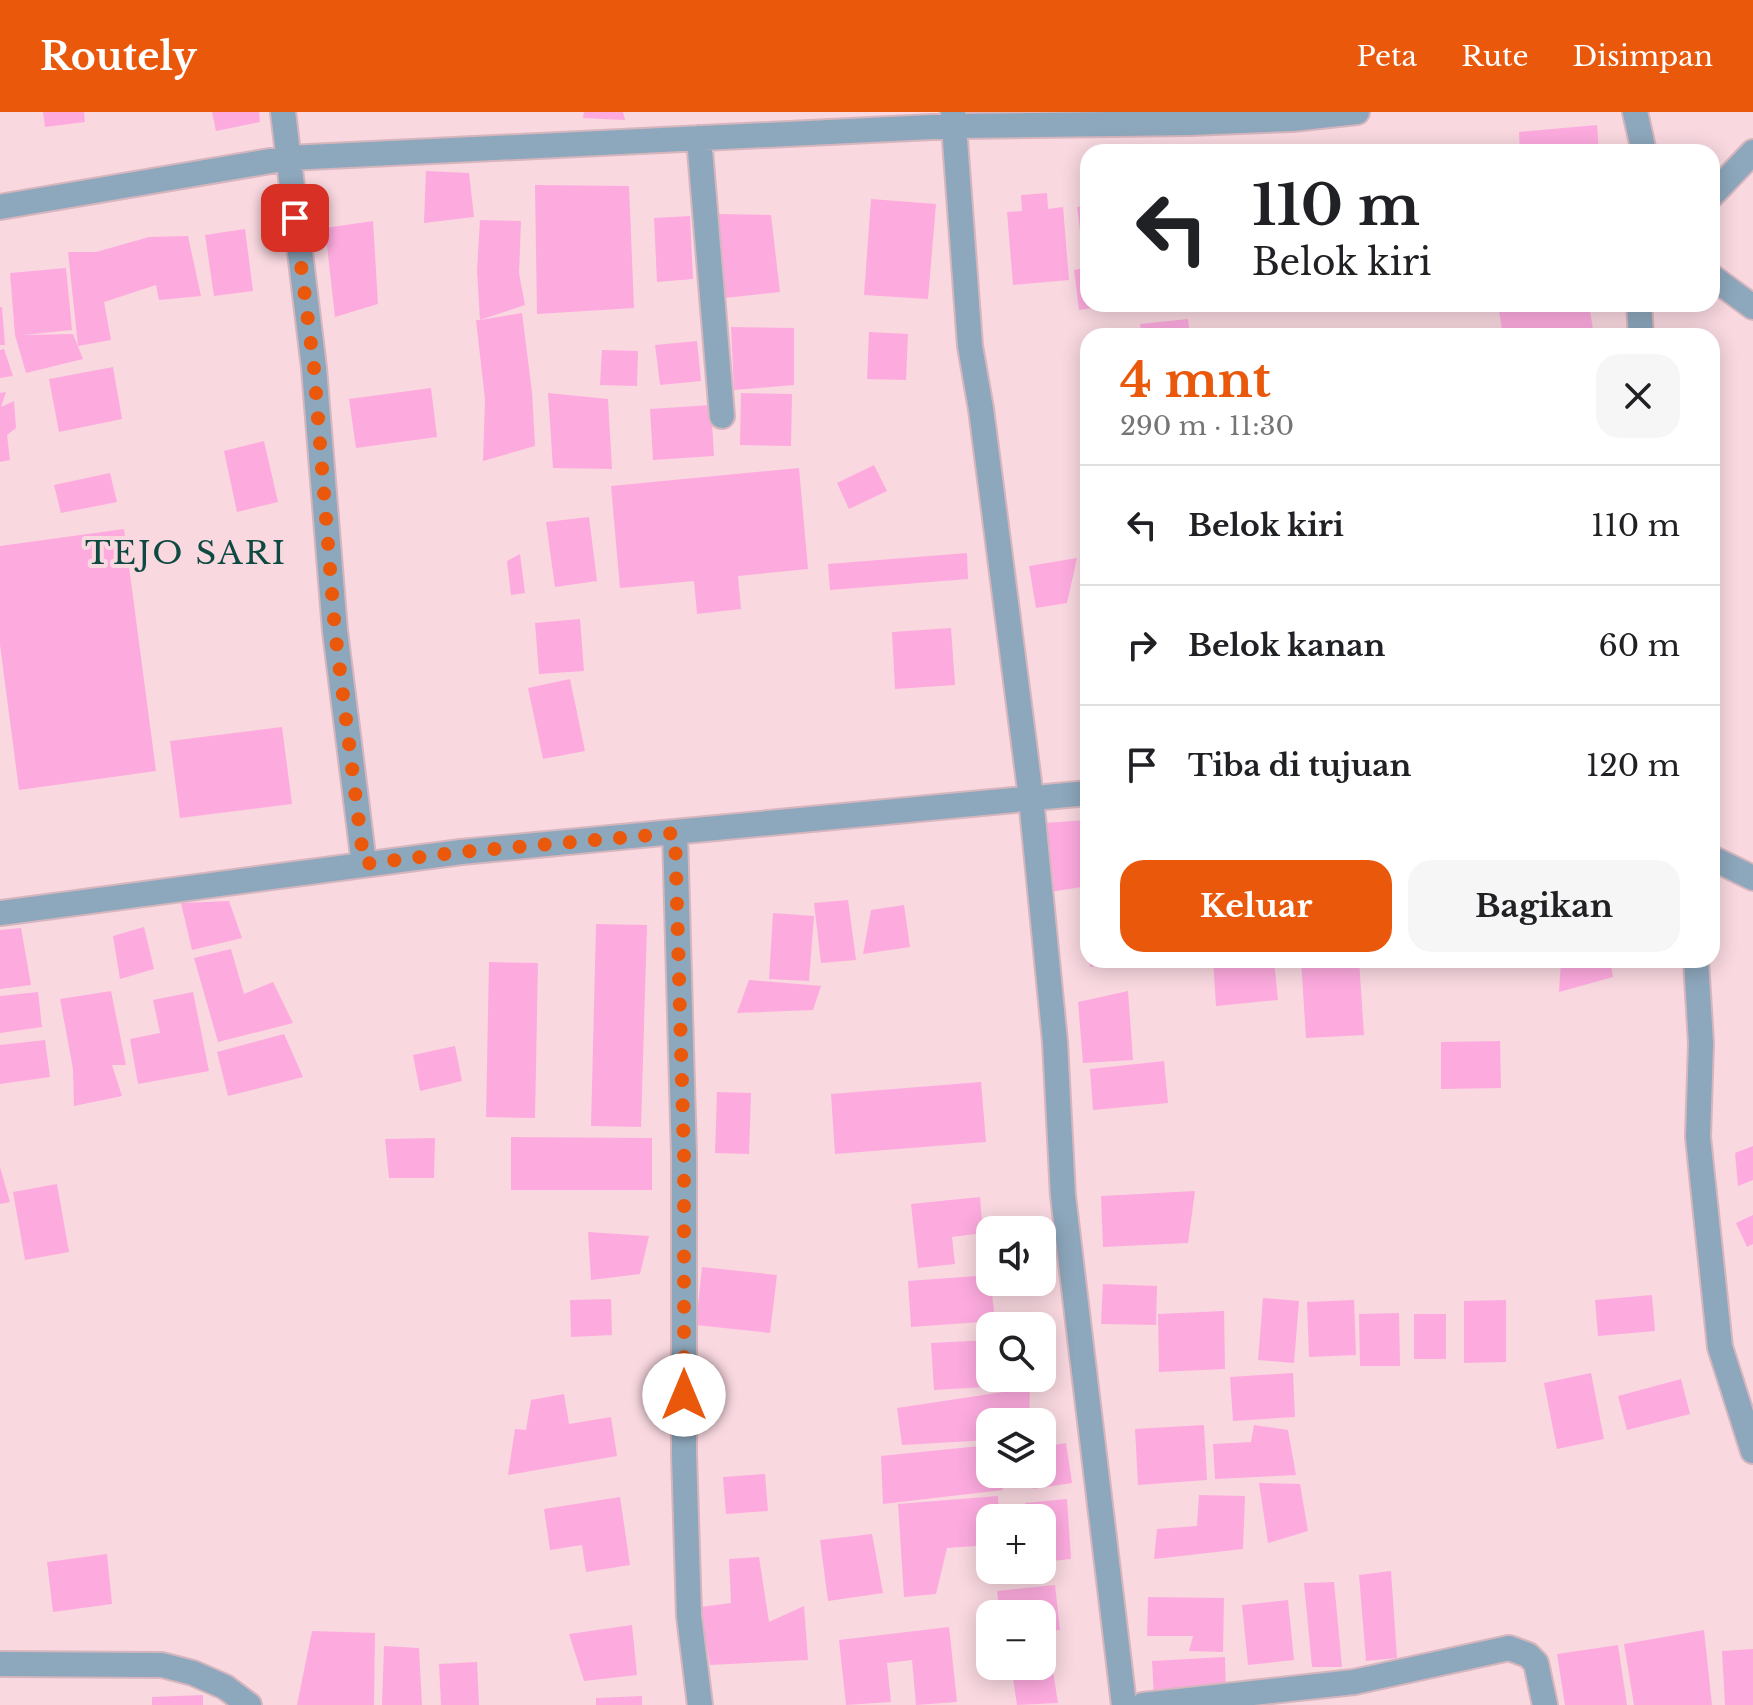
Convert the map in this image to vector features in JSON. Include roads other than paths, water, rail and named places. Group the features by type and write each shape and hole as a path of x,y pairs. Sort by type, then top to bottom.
{"street":[{"path":"283,112 314,368 335,631 364,864"},
{"path":"0,207 288,158 699,138 953,119 1204,123 1357,112"},
{"path":"1635,112 1642,144"},
{"path":"953,119 970,346 981,409 1031,798 1055,1042 1063,1196 1124,1705"},
{"path":"699,138 722,416"},
{"path":"1720,187 1753,152"},
{"path":"1720,283 1753,307"},
{"path":"0,913 461,852 1080,794"},
{"path":"675,833 684,1156 687,1572 700,1705"},
{"path":"1720,862 1753,878"},
{"path":"1696,968 1701,1043 1698,1137 1720,1347 1753,1451"},
{"path":"1143,1705 1354,1682 1509,1648 1528,1655 1536,1663 1545,1705"},
{"path":"0,1664 162,1665 193,1673 225,1687 249,1705"}],"district":[{"name":"TEJO SARI","path":"186,553"}]}
